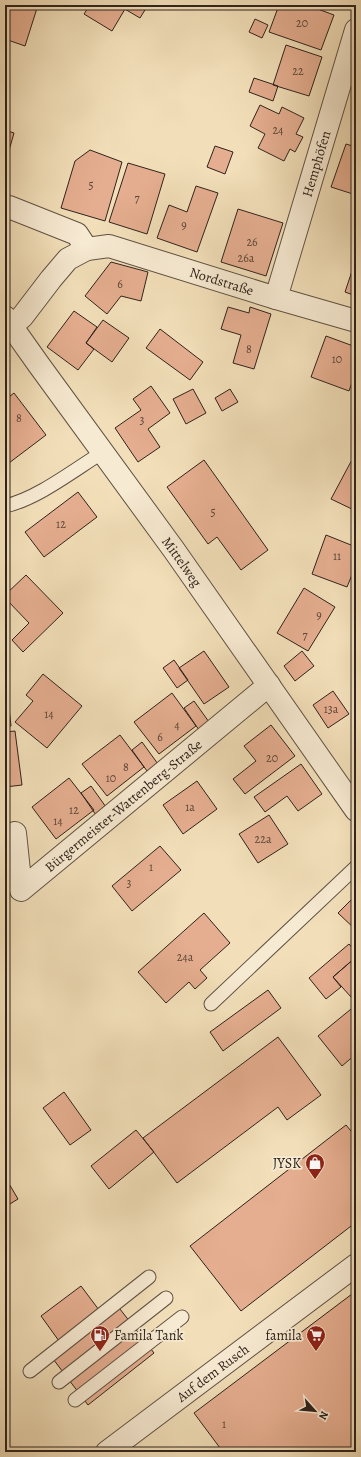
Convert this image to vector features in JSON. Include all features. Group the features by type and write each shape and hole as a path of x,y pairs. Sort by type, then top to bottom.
{"street":[{"name":"Hemphöfen","path":"276,298 356,30"},
{"path":"9,207 77,234 87,249"},
{"name":"Nordstraße","path":"8,321 22,317 68,259 87,249 110,246 276,298 356,321"},
{"name":"Mittelweg","path":"8,321 174,550 356,810"},
{"name":"Bürgermeister-Wattenberg-Straße","path":"15,833 21,890 269,685"},
{"name":"Auf dem Rusch","path":"107,1452 356,1265"}],"lane":[{"path":"5,506 20,502 35,495 103,452"},
{"path":"211,1004 356,867"},
{"path":"30,1371 149,1277"},
{"path":"59,1382 166,1298"},
{"path":"75,1400 182,1317"}],"building":[{"path":"7,5 38,5 25,46 5,39 5,11"},
{"path":"90,5 118,5 125,9 112,31 84,14"},
{"path":"118,5 148,5 140,18"},
{"path":"279,5 307,5 334,15 321,50 269,32"},
{"path":"255,19 268,25 262,38 249,32"},
{"path":"286,45 322,57 309,96 273,85"},
{"path":"254,78 278,86 273,101 249,92"},
{"path":"260,105 279,114 282,107 304,118 296,134 303,137 295,152 290,149 284,161 258,148 265,134 250,126"},
{"path":"5,130 14,133 8,154 5,153"},
{"path":"346,144 356,147 356,195 331,187"},
{"path":"215,146 233,152 225,174 207,167"},
{"path":"90,150 122,162 105,221 61,208 75,161"},
{"path":"128,163 165,174 147,234 109,222"},
{"path":"196,186 218,193 197,252 157,238 169,205 187,212"},
{"path":"238,209 283,223 266,276 221,262"},
{"path":"111,262 148,272 141,301 121,296 107,314 85,296"},
{"path":"353,268 356,269 356,296 345,292"},
{"path":"228,307 249,313 250,307 271,314 254,369 233,363 241,335 221,329"},
{"path":"74,311 97,327 86,343 94,349 78,370 47,347"},
{"path":"103,320 129,338 112,362 86,343"},
{"path":"160,329 203,362 190,380 146,348"},
{"path":"326,336 356,347 356,371 349,391 311,377"},
{"path":"5,354 10,361 5,367"},
{"path":"151,386 170,413 148,429 160,447 138,462 115,428 141,410 133,399"},
{"path":"193,389 206,413 186,424 173,399"},
{"path":"230,389 238,402 222,411 215,398"},
{"path":"14,393 46,435 5,466 5,400"},
{"path":"356,454 356,511 331,499"},
{"path":"204,460 268,550 241,570 217,537 208,544 167,487"},
{"path":"78,492 97,517 44,557 25,532"},
{"path":"326,535 356,547 356,565 347,587 312,574"},
{"path":"26,575 63,613 23,652 12,640 29,623 5,598 5,595"},
{"path":"304,588 335,607 308,651 277,633"},
{"path":"204,651 229,687 204,704 179,668"},
{"path":"302,651 314,666 295,681 284,666"},
{"path":"174,660 188,680 177,688 163,668"},
{"path":"43,674 82,706 47,748 15,722 33,701 26,695"},
{"path":"333,691 349,714 328,728 313,705"},
{"path":"172,693 196,726 159,754 134,722"},
{"path":"194,701 209,722 199,730 184,708"},
{"path":"5,708 9,708 11,726 5,727"},
{"path":"271,725 295,756 245,794 233,779 256,761 244,746"},
{"path":"15,731 22,785 5,787 5,732"},
{"path":"120,735 144,767 107,796 82,764"},
{"path":"142,742 158,764 147,771 132,750"},
{"path":"301,764 322,794 298,811 287,796 265,812 254,797"},
{"path":"69,778 94,810 56,839 32,807"},
{"path":"197,781 217,809 183,834 163,805"},
{"path":"91,786 106,807 96,815 81,793"},
{"path":"269,815 288,844 258,863 239,834"},
{"path":"160,846 181,870 132,911 112,886"},
{"path":"356,895 356,930 338,913"},
{"path":"204,913 230,943 200,970 207,978 195,989 189,982 166,1003 138,972"},
{"path":"349,944 356,952 356,957 333,977 341,987 326,999 309,978"},
{"path":"356,957 356,992 351,997 333,977"},
{"path":"268,990 281,1008 223,1051 210,1032"},
{"path":"356,1005 356,1054 342,1066 318,1036"},
{"path":"278,1037 321,1095 287,1120 278,1107 177,1183 143,1138"},
{"path":"64,1092 91,1130 70,1145 43,1108"},
{"name":"JYSK","path":"346,1125 356,1137 356,1224 355,1223 241,1311 190,1246"},
{"path":"136,1130 154,1152 109,1189 91,1166"},
{"path":"5,1177 18,1199 5,1207"},
{"path":"81,1286 99,1310 59,1341 41,1316"},
{"name":"famila","path":"356,1291 356,1452 223,1452 194,1413"},
{"name":"Famila Tank","path":"113,1300 154,1353 88,1405 47,1351"}],"place":[{"name":"JYSK","path":"315,1180"},
{"name":"Famila Tank","path":"100,1352"},
{"name":"famila","path":"316,1352"}]}
